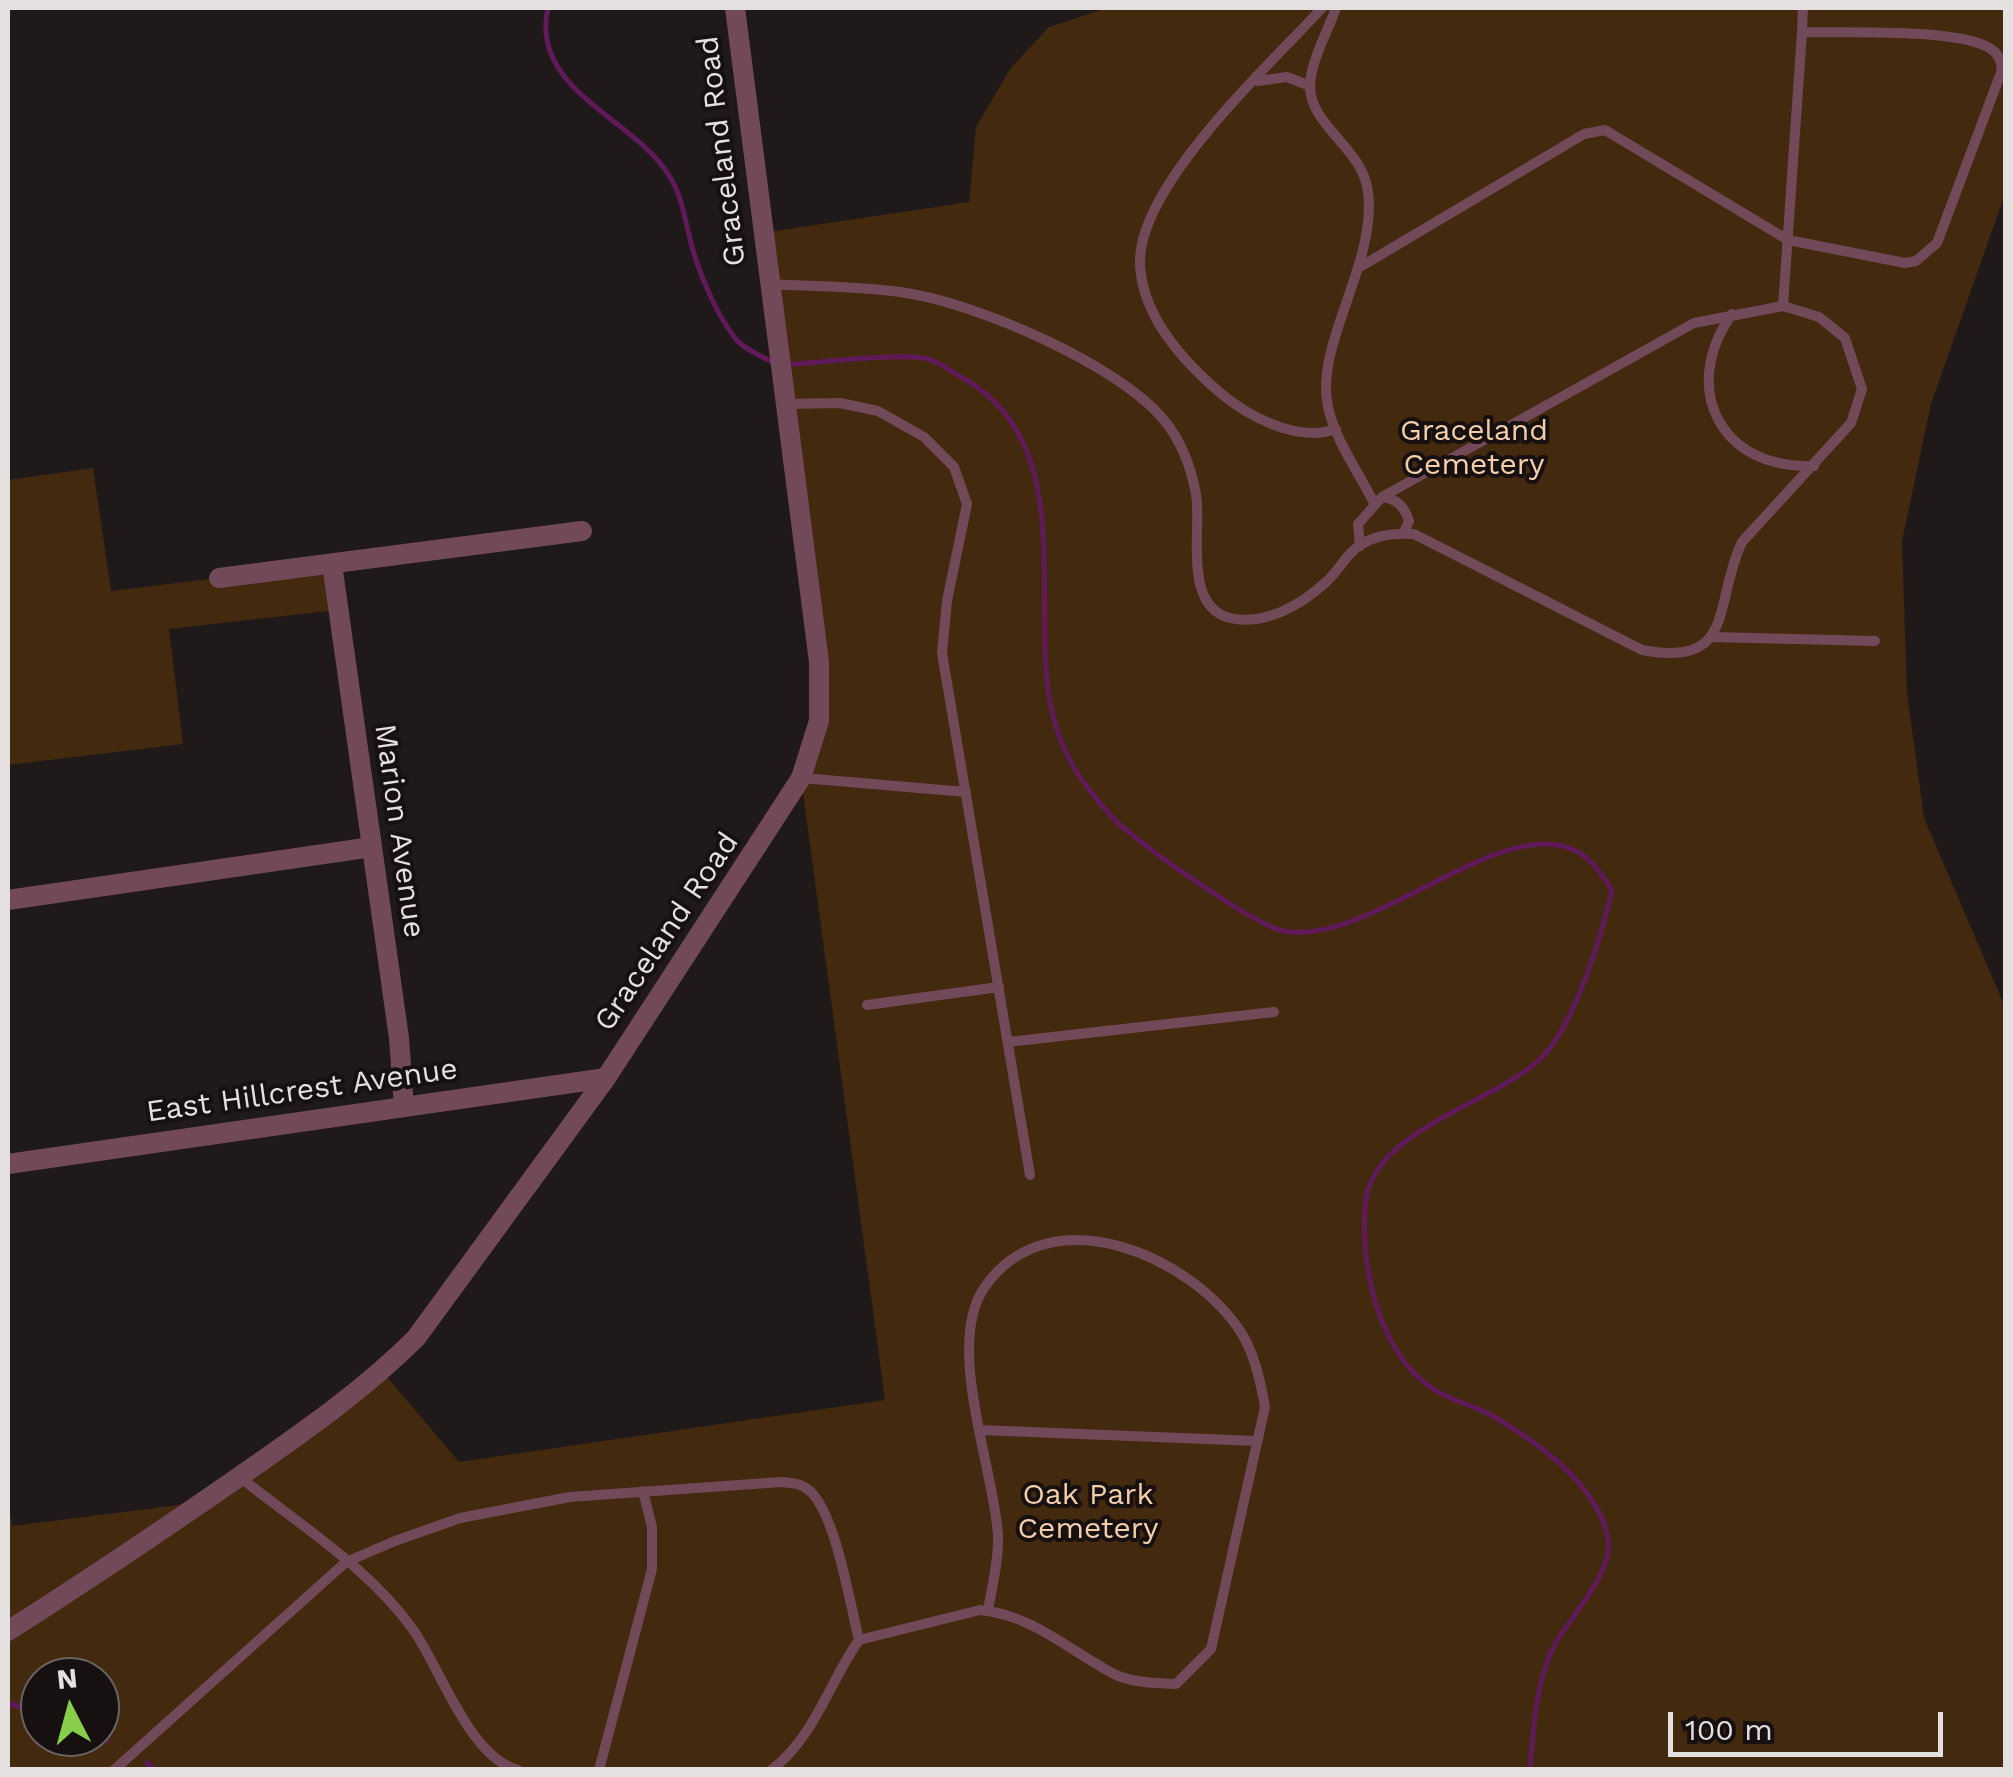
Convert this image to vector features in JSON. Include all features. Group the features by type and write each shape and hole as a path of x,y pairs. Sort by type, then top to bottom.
{"street":[{"name":"Graceland Road","path":"8,1631 239,1476 369,1382 416,1338 606,1078 802,778 816,736 821,692 735,8"},
{"path":"219,578 582,531"},
{"name":"Marion Avenue","path":"332,564 404,1107"},
{"path":"8,900 372,847"},
{"name":"East Hillcrest Avenue","path":"8,1164 606,1078"}],"lane":[{"path":"1322,8 1174,175 1142,241 1142,286 1160,326 1194,370 1223,396 1254,416 1290,429 1309,433 1336,429"},
{"path":"1336,8 1310,86 1314,106 1360,166 1368,187 1368,233 1328,377 1326,403 1336,429 1378,500"},
{"path":"1783,306 1803,8"},
{"path":"1360,268 1584,134 1605,130 1788,240 1905,263 1928,252 1937,243 2002,70 1993,50 1956,38 1802,32"},
{"path":"1253,84 1270,76 1287,76 1310,86"},
{"path":"768,284 909,293 1022,330 1099,366 1162,418 1188,461 1197,499 1198,576 1206,598 1226,617 1254,620 1285,611 1328,582 1360,546 1403,534 1444,546 1642,650 1675,656 1708,644 1742,542 1851,423 1862,389 1845,338 1819,317 1783,306 1732,313 1694,324 1378,500 1358,524 1360,546"},
{"path":"1732,313 1716,336 1710,364 1708,395 1718,426 1740,448 1762,460 1789,467 1814,466"},
{"path":"783,404 840,403 878,411 924,437 954,467 967,504 947,601 942,653 1030,1176"},
{"path":"1378,500 1400,502 1409,521 1403,534"},
{"path":"1712,637 1875,641"},
{"path":"802,778 966,792"},
{"path":"867,1005 998,987"},
{"path":"1008,1042 1274,1012"},
{"path":"771,1770 803,1738 834,1676 859,1640 988,1611 1028,1621 1117,1676 1176,1684 1194,1671 1211,1649 1264,1406 1261,1381 1242,1334 1205,1292 1152,1257 1118,1243 1088,1239 1050,1242 1016,1260 986,1286 973,1310 970,1349 998,1537 988,1611"},
{"path":"980,1430 1256,1441"},
{"path":"239,1476 383,1591 414,1631 479,1744 508,1767 518,1770"},
{"path":"114,1770 346,1562 460,1518 570,1498 781,1482 798,1484 812,1493 827,1524 859,1640"},
{"path":"599,1770 652,1569 652,1527 643,1491"}],"green space":[{"path":"1107,8 2005,8 2005,194 1931,404 1902,541 1907,693 1924,818 2005,1007 2005,1769 8,1769 8,1501 12,1526 203,1502 382,1371 459,1462 885,1400 801,778 819,721 762,233 969,202 976,127 1010,69 1049,27"},
{"path":"93,468 111,591 332,564 337,610 169,629 183,744 8,765 8,480"}],"waterway":[{"path":"548,8 546,36 554,60 568,81 652,154 668,174 680,198 702,278 721,316 738,342 774,363"},
{"path":"784,365 879,357 928,359 961,377 998,405 1022,439 1036,479 1042,523 1050,702 1066,752 1091,793 1114,819 1224,900 1284,931 1318,931 1356,920 1474,863 1511,849 1545,844 1582,855 1612,890 1584,981 1551,1046 1518,1076 1438,1120 1391,1154 1374,1175 1366,1199 1369,1277 1386,1330 1399,1354 1435,1390 1491,1415 1545,1451 1591,1499 1608,1538 1605,1565 1549,1658 1536,1706 1530,1770"},
{"path":"8,1703 20,1707"},
{"path":"147,1763 156,1770"}],"park label":[{"name":"Graceland Cemetery","path":"1474,448"},
{"name":"Oak Park Cemetery","path":"1088,1512"}]}
